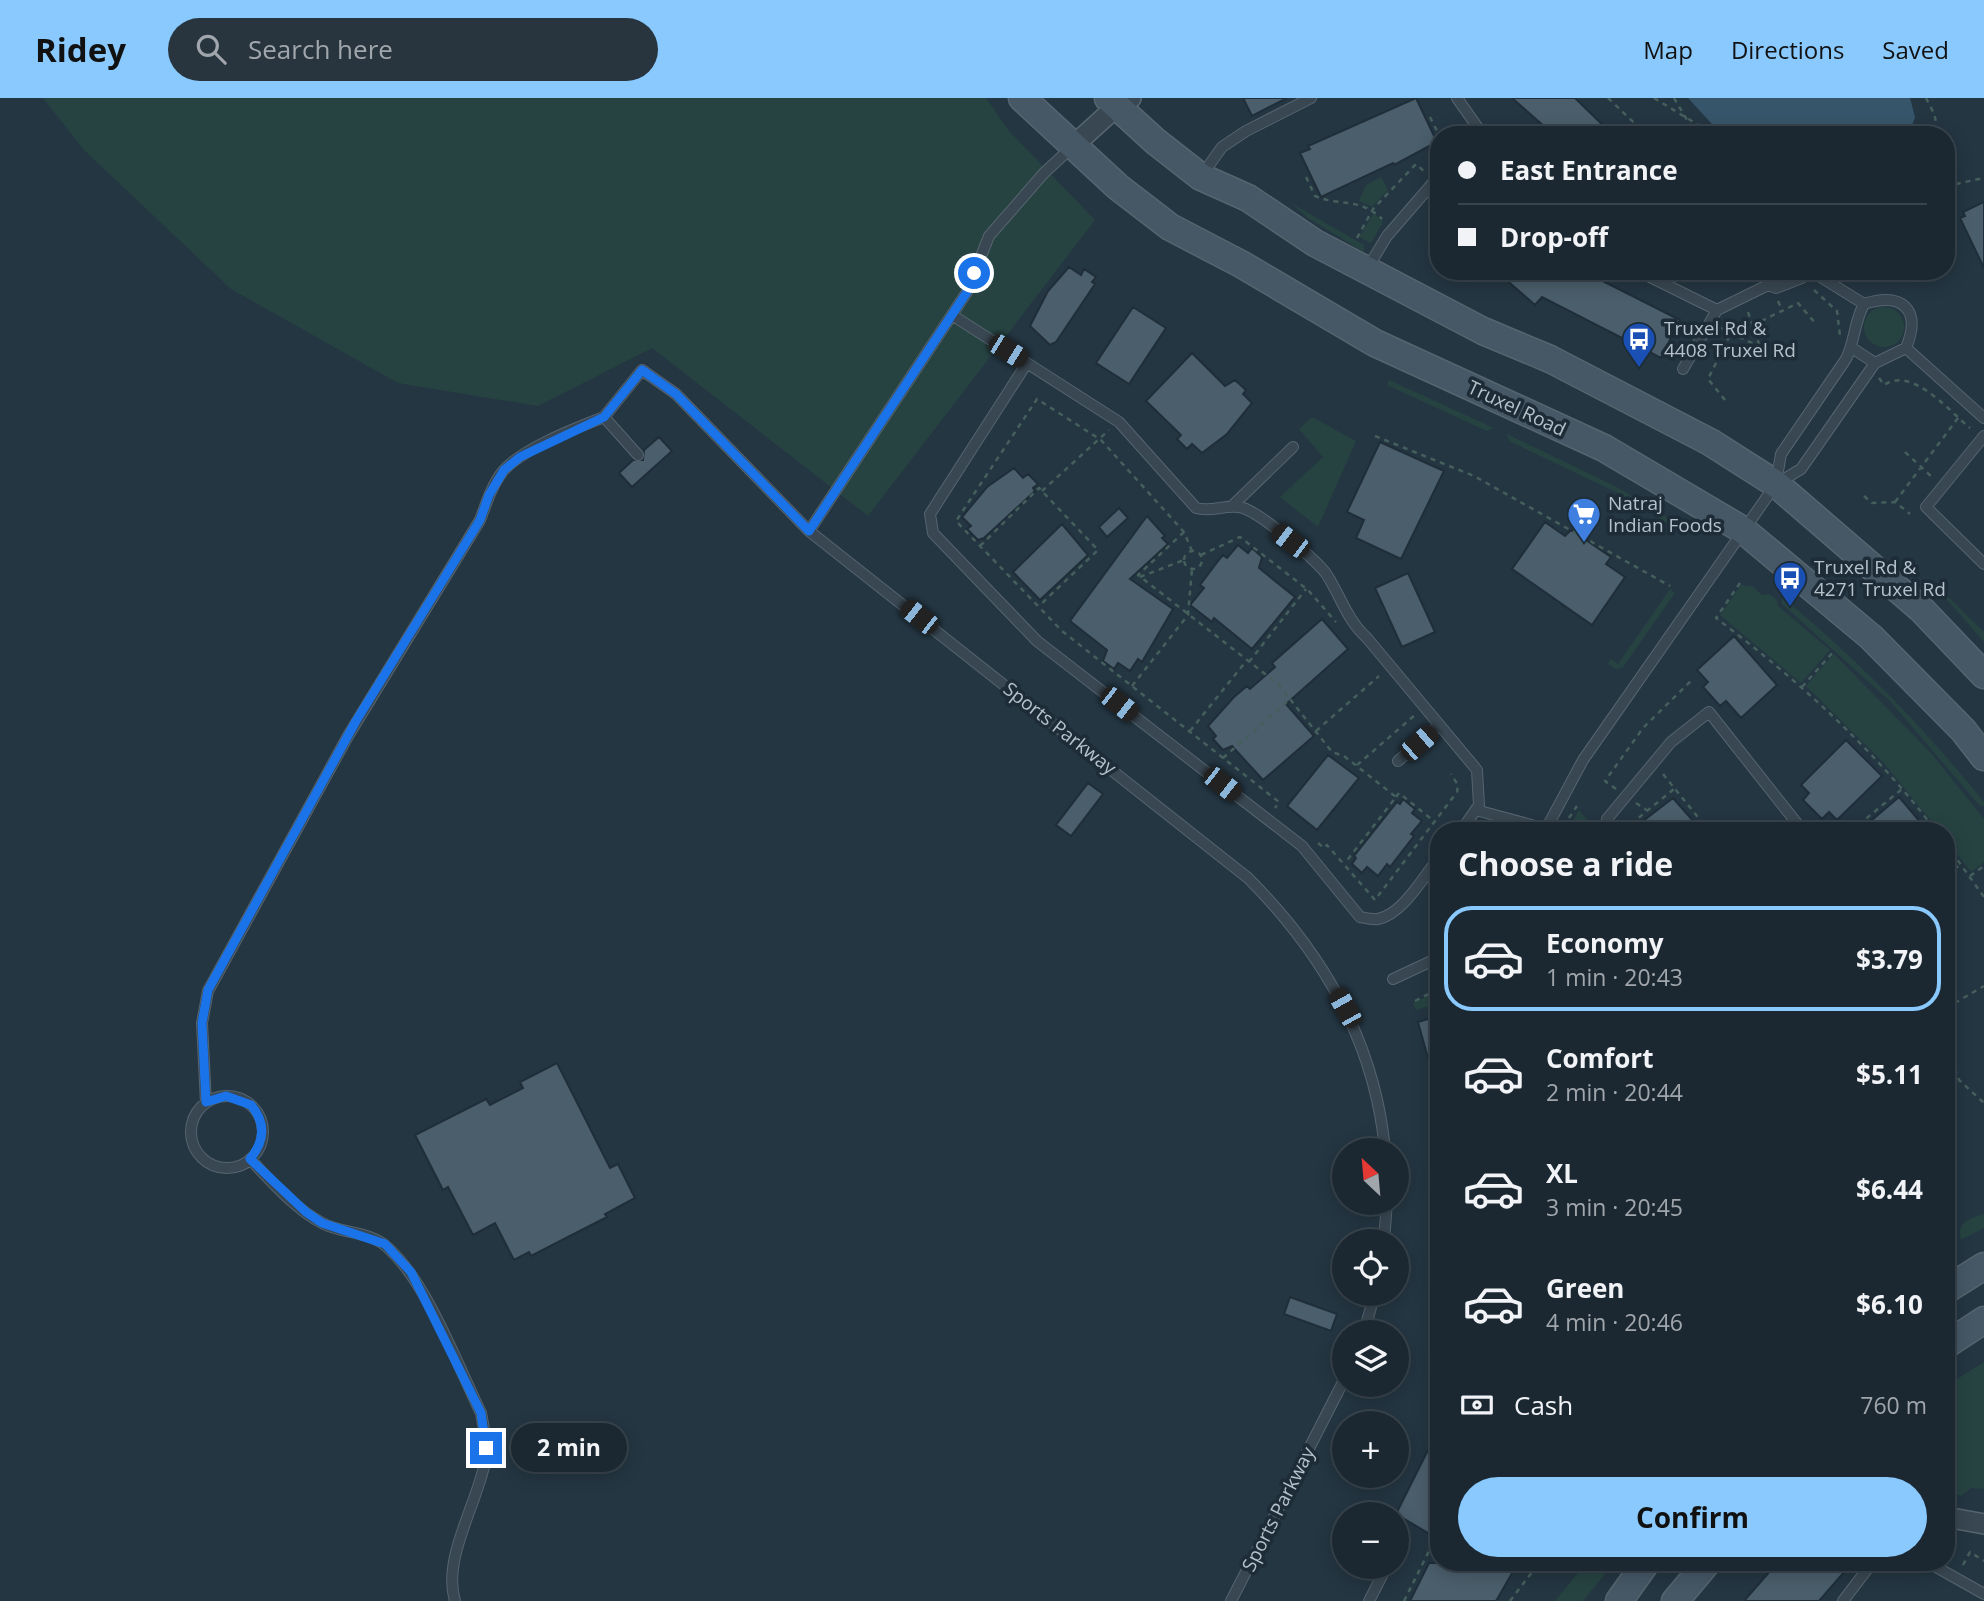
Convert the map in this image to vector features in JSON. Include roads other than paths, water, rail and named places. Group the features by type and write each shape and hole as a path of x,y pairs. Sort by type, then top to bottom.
{"main road":[{"name":"Truxel Road","path":"1022,98 1118,187 1170,227 1241,264 1375,344 1604,448 1743,530 1871,636 1963,730 1984,757"},
{"path":"1119,100 1201,177 1248,198 1315,243 1483,331 1550,359 1677,424 1776,484 1913,601 1984,675"},
{"path":"1955,1284 1984,1266"},
{"path":"1955,1339 1984,1320"},
{"path":"1619,1601 1640,1571"},
{"path":"1675,1601 1699,1571"}],"street":[{"path":"1073,146 1119,100"},
{"path":"1955,1519 1984,1524"}],"lane":[{"path":"1201,177 1223,148 1245,131 1311,98"},
{"path":"1457,98 1475,126"},
{"path":"809,531 967,292 989,236 1044,173 1073,146"},
{"path":"1367,269 1387,236 1430,178"},
{"path":"1656,280 1717,310"},
{"path":"1683,369 1717,310 1768,285 1770,280"},
{"path":"1768,285 1776,288 1797,280"},
{"path":"1825,280 1864,304"},
{"path":"1550,822 1583,760 1776,484 1801,469 1875,363 1906,348 1912,333 1913,318 1902,303 1884,298 1864,304 1856,317 1852,348 1781,454 1776,484"},
{"path":"952,315 1119,422 1196,508 1209,512 1232,506 1247,509 1311,557 1326,574 1353,624 1477,770 1480,785 1476,810 1467,822"},
{"path":"1852,348 1875,363"},
{"path":"1906,348 1984,418"},
{"path":"1027,363 930,514 933,533 1037,641 1302,846 1360,917 1376,920 1388,915 1402,903 1430,869"},
{"name":"Sports Parkway","path":"604,417 642,370 676,394 809,531 1226,859 1279,909 1324,968 1357,1035 1376,1091 1383,1138"},
{"path":"206,1102 202,1023 208,990 356,721 480,520 489,495 504,470 520,457 604,417 638,455"},
{"path":"1984,436 1926,508 1984,564"},
{"path":"1232,506 1293,447"},
{"path":"1607,819 1671,742 1709,712 1796,822"},
{"path":"1398,761 1439,725"},
{"path":"1476,810 1518,822"},
{"path":"1393,979 1430,962"},
{"path":"219,1097 238,1098 258,1114 262,1137 250,1159 237,1166 215,1166 195,1149 191,1127 199,1109 206,1102 219,1097"},
{"path":"250,1159 306,1212 322,1223 385,1244 405,1266 420,1289 481,1413 485,1434 485,1463 458,1549 452,1583 454,1601"},
{"name":"Sports Parkway","path":"1231,1601 1335,1397"},
{"path":"1843,1601 1866,1571"},
{"path":"1943,1571 1984,1594"},
{"path":"1369,1601 1380,1579"}],"water":[{"path":"1688,98 1910,98 1915,117 1912,126 1714,126"}],"place":[{"name":"Truxel Rd & 4408 Truxel Rd","path":"1639,369"},
{"name":"Natraj Indian Foods","path":"1584,544"},
{"name":"Truxel Rd & 4271 Truxel Rd","path":"1790,608"}]}
